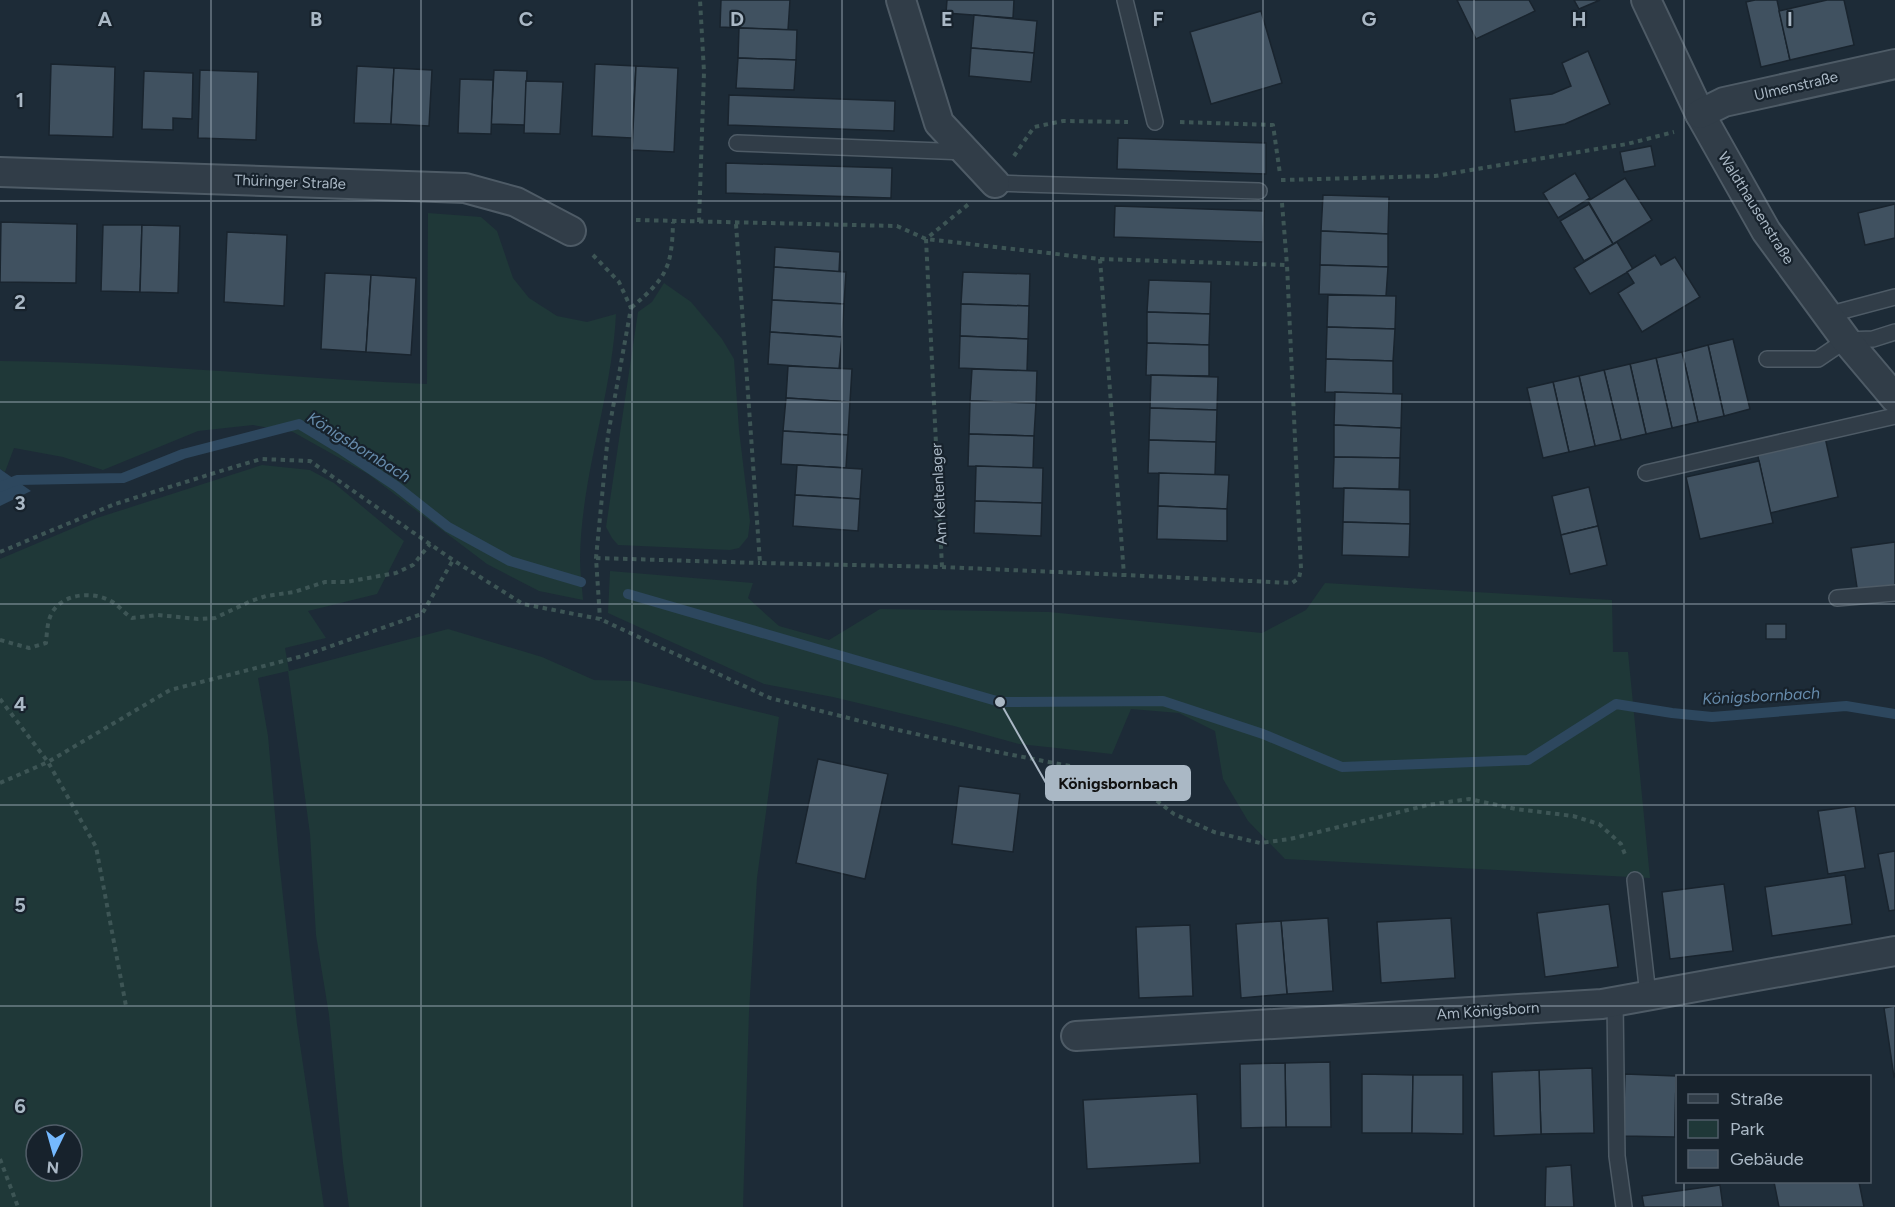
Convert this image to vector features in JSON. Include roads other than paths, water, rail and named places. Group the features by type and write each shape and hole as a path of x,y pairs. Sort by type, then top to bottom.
{"street":[{"path":"901,0 939,123 995,183"},
{"name":"Waldthausenstraße","path":"1646,0 1690,122 1827,315 1895,398"},
{"name":"Ulmenstraße","path":"1690,122 1724,102 1895,64"},
{"name":"Thüringer Straße","path":"0,172 465,188 516,202 570,231"},
{"name":"Am Königsborn","path":"1076,1036 1602,1004 1895,951"}],"lane":[{"path":"1125,0 1155,122"},
{"path":"736,143 966,152"},
{"path":"995,183 1259,192"},
{"path":"1827,315 1895,297"},
{"path":"1767,359 1818,359 1846,340 1873,339 1895,332"},
{"path":"1646,473 1895,416"},
{"path":"1837,598 1895,592"},
{"path":"1635,880 1648,995"},
{"path":"1615,1001 1617,1156 1624,1207"}],"water":[{"path":"0,469 31,491 0,506"}],"waterway":[{"name":"Königsbornbach","path":"0,487 17,480 123,478 183,454 299,424 396,486 448,527 510,561 581,582"},
{"name":"Königsbornbach","path":"628,594 1000,702 1163,701 1263,734 1342,767 1528,760 1616,704 1712,717 1846,706 1895,714"}],"place":[{"name":"Königsbornbach","path":"1000,702"}]}
